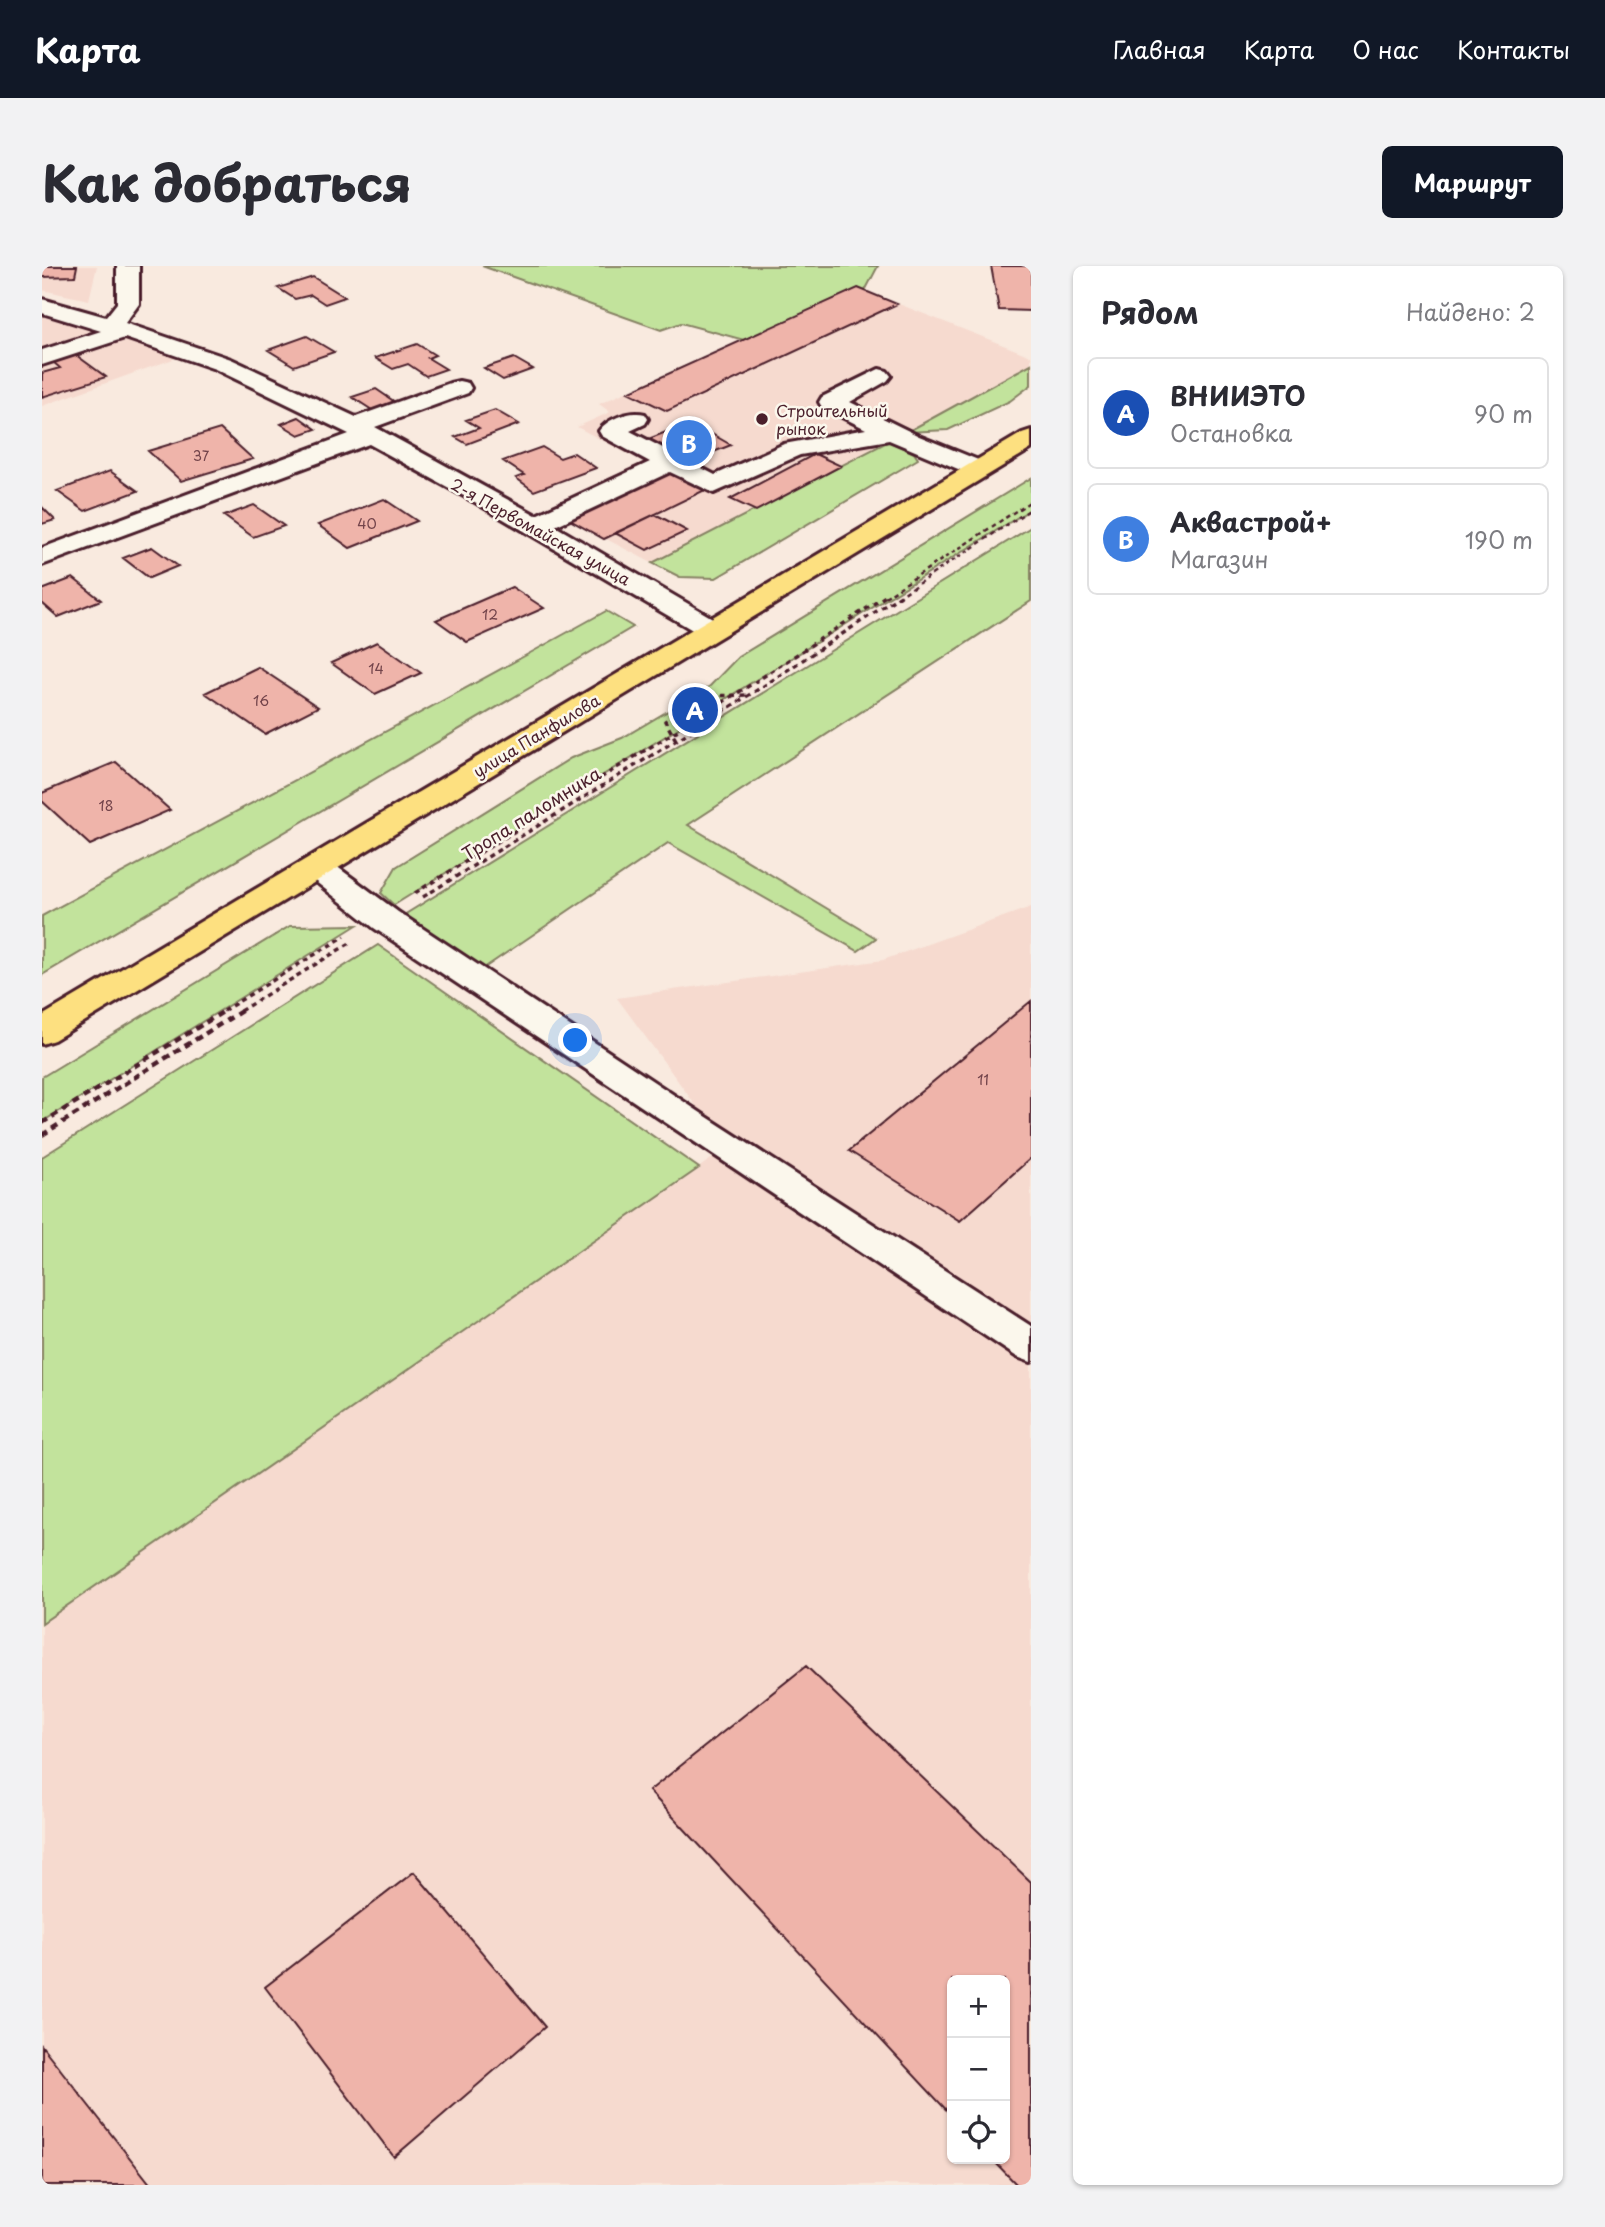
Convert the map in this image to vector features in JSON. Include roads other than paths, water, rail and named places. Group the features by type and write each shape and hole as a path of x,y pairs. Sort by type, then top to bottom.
{"main road":[{"name":"улица Панфилова","path":"42,1032 1031,438"}],"street":[{"path":"42,358 118,328 128,304 128,266"},
{"name":"2-я Первомайская улица","path":"42,306 118,328 247,374 361,431 534,526 711,629"},
{"path":"879,376 831,402 892,432 979,469"},
{"path":"42,556 361,431 459,388"},
{"path":"636,419 611,431 714,485 793,449 892,432"},
{"path":"534,526 670,462"},
{"path":"317,867 383,917 691,1124 1031,1346"}],"place":[{"name":"Строительный рынок","path":"762,419"},
{"name":"Аквастрой+","path":"689,443"},
{"name":"ВНИИЭТО","path":"695,710"}]}
